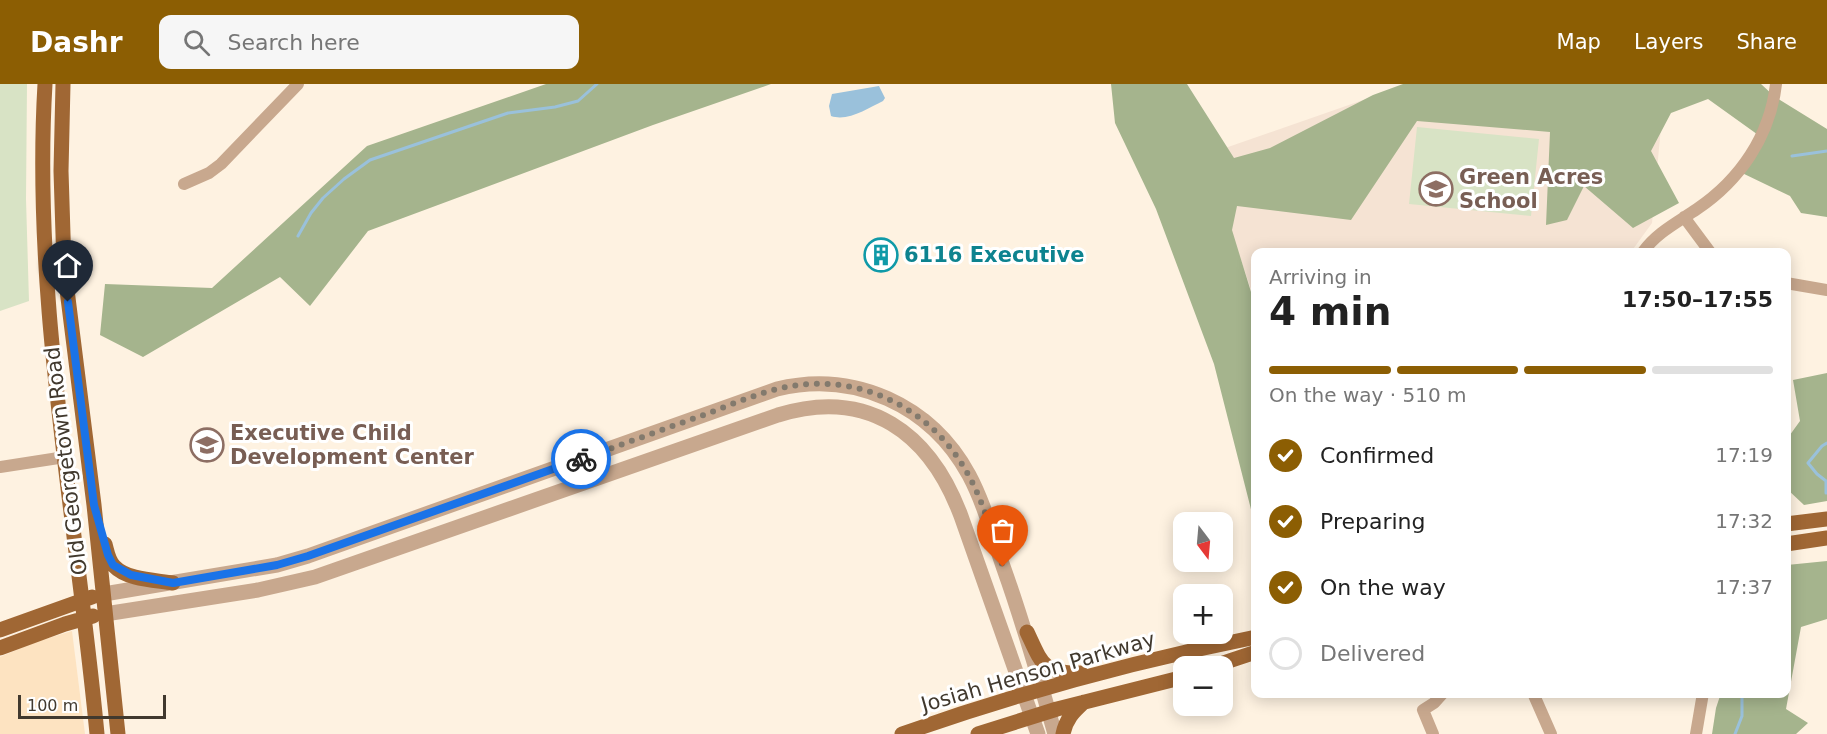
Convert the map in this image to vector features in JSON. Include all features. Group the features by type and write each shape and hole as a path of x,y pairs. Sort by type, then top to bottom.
{"main road":[{"name":"Old Georgetown Road","path":"0,630 83,600 54,358 45,228 43,154 45,84"},
{"name":"Old Georgetown Road","path":"63,84 62,248 94,505 118,734"},
{"path":"94,505 113,565 131,575 173,583"},
{"path":"1791,524 1827,519"},
{"path":"1791,543 1827,538"},
{"path":"97,734 83,600 104,594"},
{"path":"0,648 85,618 105,614"},
{"path":"1027,632 1040,659 1051,670 1063,673 1099,673"},
{"name":"Josiah Henson Parkway","path":"902,734 1025,694 1099,673 1251,638"},
{"path":"1233,660 1251,654"},
{"path":"1233,667 1251,663"},
{"name":"Josiah Henson Parkway","path":"978,734 1084,702 1173,680"},
{"path":"1063,734 1066,722 1084,702"}],"street":[{"path":"184,184 209,173 221,164 298,84"},
{"path":"1647,248 1665,229 1713,198 1740,172 1761,137 1775,97 1776,84"},
{"path":"1684,218 1707,248"},
{"path":"1791,284 1827,290"},
{"path":"104,594 277,565 777,389 816,383 845,385 862,389 907,408 925,421 951,449 969,475 1027,632 1055,734"},
{"path":"105,614 268,588 330,573 789,412 817,407 840,408 887,420 899,427 922,449 941,472 955,498 1038,734"},
{"path":"719,409 727,433"},
{"path":"641,437 647,461"},
{"path":"0,467 65,457"},
{"path":"496,489 514,508"},
{"path":"966,529 986,517"},
{"path":"405,521 413,544"},
{"path":"322,551 330,573"},
{"path":"1433,734 1423,710 1438,698"},
{"path":"1535,698 1551,734"},
{"path":"1696,734 1701,698"}],"shaded area":[{"name":"Green Acres School","path":"1409,84 1664,95 1652,223 1634,248 1251,248 1251,289 1205,155"},
{"path":"72,631 85,734 0,734 0,657 35,642"}],"green space":[{"path":"0,84 27,84 26,199 29,301 0,311"},
{"path":"546,84 771,84 653,125 368,231 310,306 280,277 143,357 100,335 105,284 212,288 367,146"},
{"path":"1111,84 1187,84 1234,158 1270,148 1373,95 1403,84 1761,84 1775,97 1827,129 1827,217 1801,213 1790,196 1740,172 1761,137 1708,99 1671,113 1651,151 1679,203 1633,228 1584,186 1567,220 1546,225 1550,132 1417,121 1351,220 1237,206 1232,230 1251,292 1251,509 1214,364 1156,209 1115,123"},
{"path":"1417,127 1539,139 1531,216 1409,204"},
{"path":"1827,373 1827,501 1804,505 1791,493 1791,433 1800,421 1793,380"},
{"path":"1827,561 1827,619 1801,627 1791,682 1791,565"},
{"path":"1719,698 1788,698 1786,709 1808,723 1796,734 1712,734"}],"water":[{"path":"879,86 885,98 883,101 851,116 831,116 829,106 832,94"}],"waterway":[{"path":"298,236 323,198 370,160 508,113 555,107 578,101 597,84"},
{"path":"1792,156 1827,151"},
{"path":"1826,493 1826,481 1808,463 1827,443"},
{"path":"1735,734 1742,716 1742,698"}],"way so far":[{"path":"581,459 777,389 831,383 868,390 907,408 925,421 951,449 974,485 1003,567"}],"place":[{"name":"Green Acres School","path":"1436,189"},
{"name":"6116 Executive","path":"881,255"},
{"name":"Executive Child Development Center","path":"207,445"}],"route":[{"path":"68,302 94,505 110,561 125,574 173,583 277,565 581,459"}]}
